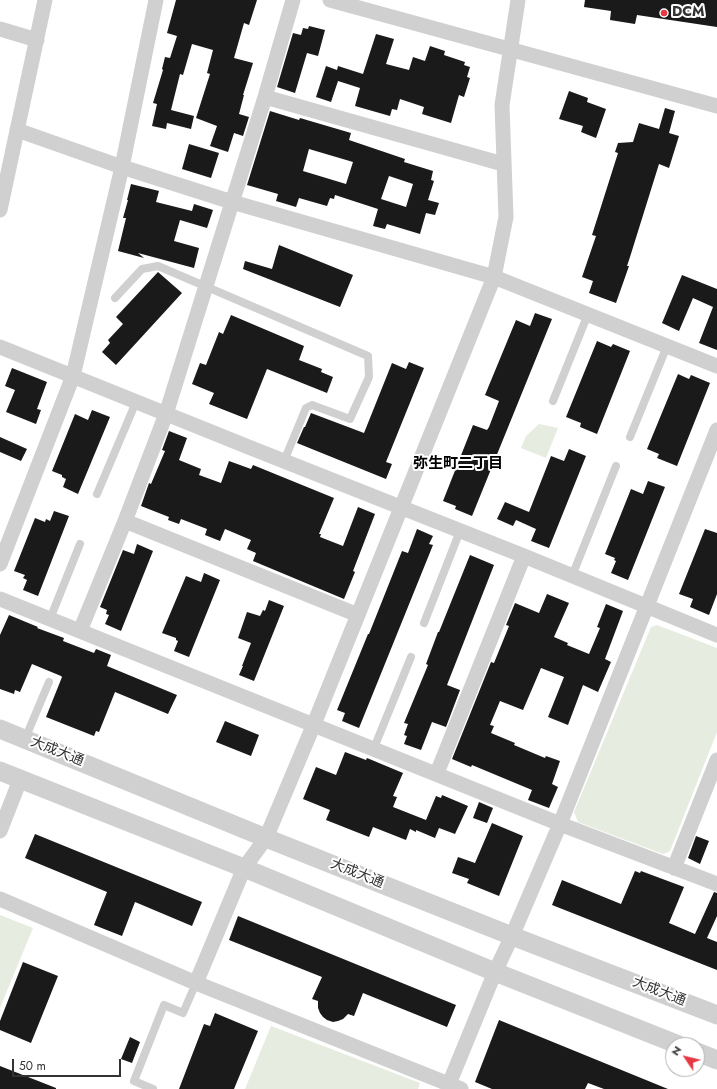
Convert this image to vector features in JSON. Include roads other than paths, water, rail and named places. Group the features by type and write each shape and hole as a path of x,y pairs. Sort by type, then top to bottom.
{"street":[{"path":"0,210 45,0"},
{"path":"0,564 73,376 122,167 156,0"},
{"path":"80,631 125,521 166,414 293,0"},
{"path":"330,0 717,106"},
{"path":"196,982 244,868 266,838 314,724 494,277 506,217 502,105 518,0"},
{"path":"0,29 37,40"},
{"path":"264,97 504,164"},
{"path":"17,130 122,167 232,202 494,277 717,366"},
{"path":"0,347 524,556 717,635"},
{"path":"0,899 196,982 455,1087 495,972 560,824 717,430"},
{"path":"125,521 358,615"},
{"path":"437,773 524,556"},
{"path":"0,599 437,773 560,824 717,884"},
{"name":"大成大通","path":"0,729 266,838 512,936 717,1014"},
{"path":"674,868 717,760"},
{"path":"0,771 244,868 495,972 665,1039"},
{"path":"0,831 20,780"},
{"path":"705,1055 717,1060"}],"lane":[{"path":"115,298 142,269 158,266 368,356 369,377 350,419 312,405 306,408 284,461"},
{"path":"553,401 588,314"},
{"path":"630,437 667,346"},
{"path":"96,494 136,402"},
{"path":"572,576 616,466"},
{"path":"424,623 460,531"},
{"path":"50,619 80,544"},
{"path":"374,748 411,657"},
{"path":"25,739 49,682"},
{"path":"153,1089 134,1081 164,1005 183,1013 196,982"}],"place":[{"name":"DCM","path":"664,13"}],"district":[{"name":"弥生町二丁目","path":"458,464"}]}
